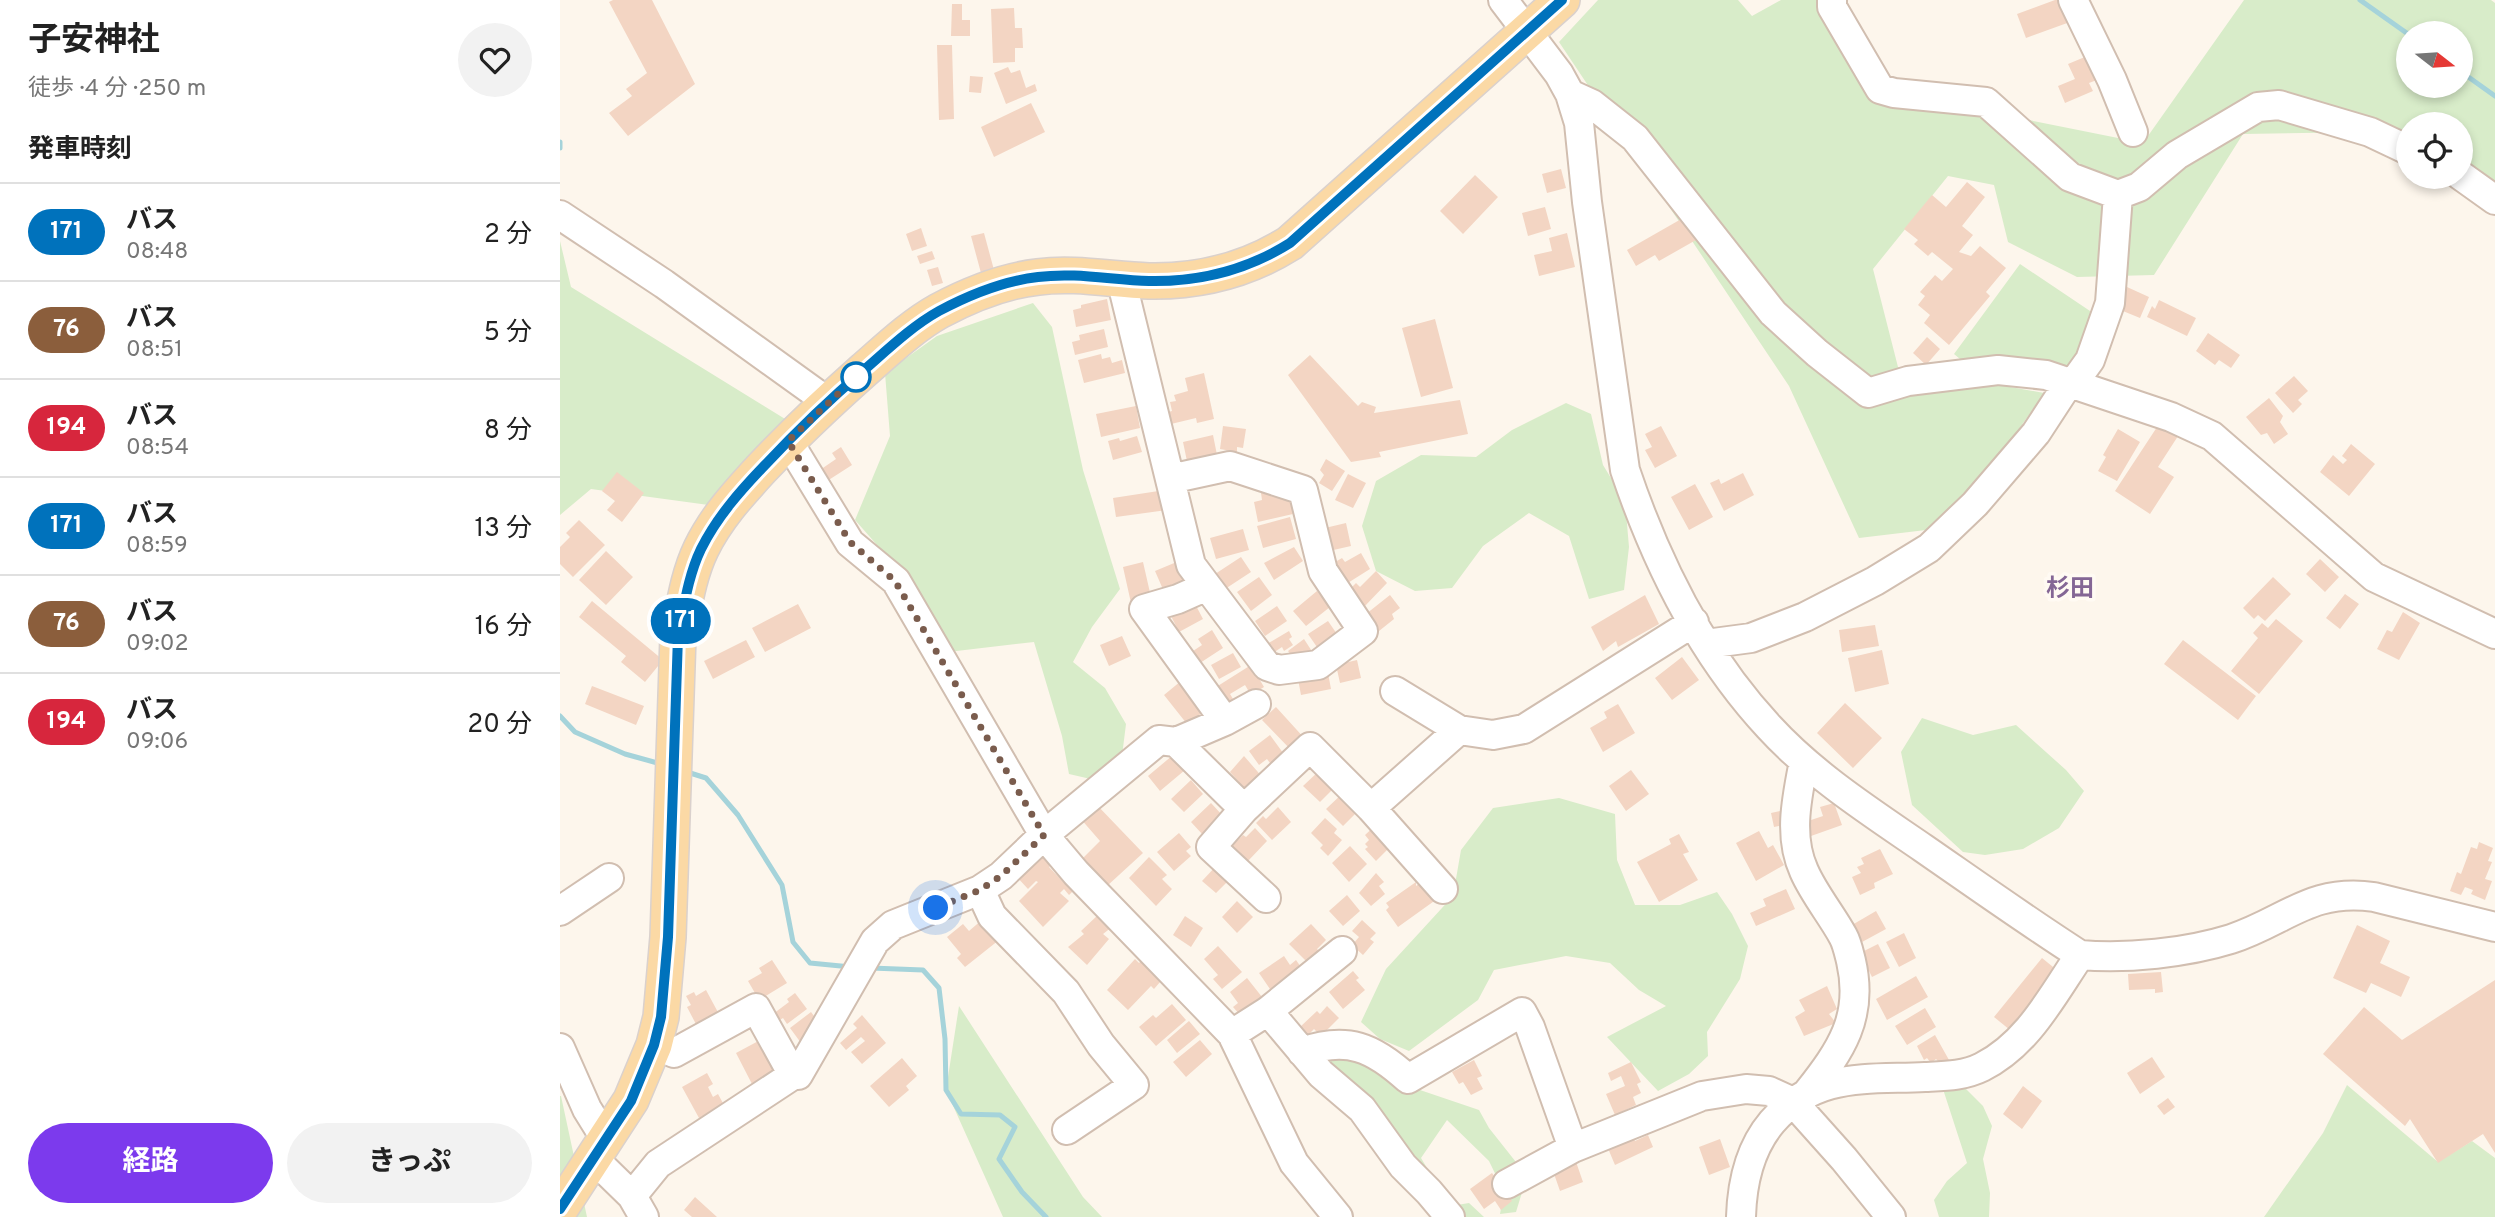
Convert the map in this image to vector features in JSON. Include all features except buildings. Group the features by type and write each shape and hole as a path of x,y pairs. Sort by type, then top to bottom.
{"main road":[{"path":"560,1209 631,1101 654,1045 661,1017 666,976 678,636 686,593 701,550 727,506 788,441 886,350 936,313 960,301 1002,284 1040,276 1150,281 1200,278 1233,271 1290,243 1562,0"}],"street":[{"path":"1503,0 1559,74 1570,94 1579,123 1587,202 1625,470 1654,548 1700,633 1769,727 1804,761 1854,800 2080,955 2111,958 2200,947 2231,938 2314,900 2336,895 2374,897 2495,927"},
{"path":"1832,0 1832,7 1880,89 1894,93 1986,103 2070,177 2118,195 2138,187 2177,155 2258,107 2279,106 2292,109 2370,132 2396,144"},
{"path":"2073,0 2112,80 2133,132"},
{"path":"1570,94 1592,104 1635,138 1773,313 1817,353 1868,393 1908,381 1998,370 2046,375 2171,416 2212,436 2374,577 2495,634"},
{"path":"2473,184 2495,200"},
{"path":"1395,691 1459,730 1493,734 1524,729 1700,633 1751,638 1805,617 1875,581 1929,548 1975,504 2027,443 2090,360 2110,303 2118,195"},
{"path":"560,215 664,284 828,402"},
{"path":"1121,279 1170,480 1191,565 1205,587 1267,666 1279,670 1318,665 1363,631 1323,571 1303,490 1230,466 1170,480"},
{"path":"788,441 850,542 895,581 1044,835 1076,873 1232,1034 1294,1163 1338,1217"},
{"path":"1205,587 1178,599 1144,609 1225,721"},
{"path":"560,1048 587,1109 599,1148 638,1206 659,1164 793,1075 798,1075 875,941 893,925 980,890 1001,876 1044,835 1159,740 1176,742 1256,704"},
{"path":"1371,808 1459,730"},
{"path":"1176,742 1244,809"},
{"path":"1266,898 1211,847 1244,809 1310,747 1371,808 1443,889"},
{"path":"1799,1098 1833,1059 1848,1030 1855,1007 1855,978 1845,938 1803,871 1796,843 1795,807 1804,761"},
{"path":"560,911 609,877"},
{"path":"980,890 992,916 1066,992 1101,1045 1134,1085 1068,1130"},
{"path":"1232,1034 1268,1011 1342,951"},
{"path":"1741,1217 1745,1174 1765,1131 1786,1106 1821,1086 1847,1081 1957,1076 1981,1068 2004,1054 2028,1031 2080,955"},
{"path":"654,1045 674,1053 756,1008 793,1075"},
{"path":"1268,1011 1321,1074 1362,1109 1403,1166 1450,1217"},
{"path":"1302,1052 1323,1045 1352,1045 1385,1058 1408,1079 1522,1012 1530,1027 1573,1148"},
{"path":"1507,1184 1573,1148 1702,1096 1746,1089 1799,1098 1891,1217"}],"green space":[{"path":"1598,0 1738,0 1752,16 1781,0 1827,0 1894,93 2143,143 2244,0 2491,0 2495,3 2495,214 2457,189 2473,189 2473,112 2396,112 2396,149 2370,132 2243,134 2154,275 2077,277 2008,242 1994,185 1948,176 1873,269 1898,367 2044,393 1951,527 1859,538 1789,386 1559,42"},
{"path":"560,241 571,287 790,422 716,506 591,489 560,515"},
{"path":"2020,264 2093,313 2072,385 1972,369 1954,354"},
{"path":"1033,303 1052,327 1083,470 1120,589 1092,627 1073,662 1105,688 1126,724 1122,756 1095,780 1069,774 1062,736 1034,642 948,652 908,580 855,520 890,436 885,373 937,336"},
{"path":"1566,403 1591,414 1603,465 1625,501 1629,547 1624,590 1589,599 1569,536 1529,513 1483,546 1452,588 1415,591 1376,571 1362,526 1376,481 1421,455 1476,457 1512,430"},
{"path":"1922,718 1973,735 2016,725 2066,770 2084,791 2059,828 2023,849 1985,855 1963,852 1912,805 1901,752"},
{"path":"1559,798 1615,814 1617,860 1635,905 1680,905 1717,892 1748,946 1740,979 1707,1032 1708,1056 1689,1074 1658,1091 1607,1037 1666,1006 1639,990 1610,963 1566,956 1494,970 1478,1000 1409,1051 1380,1039 1361,1022 1386,969 1453,896 1461,850 1493,808"},
{"path":"959,1006 1083,1197 1102,1217 1003,1217 946,1090"},
{"path":"1324,1055 1390,1065 1403,1094 1420,1090 1479,1110 1489,1128 1527,1176 1516,1212 1500,1214 1504,1192 1489,1161 1447,1120 1421,1158 1439,1188 1457,1205 1469,1203 1484,1217 1436,1217 1335,1078"},
{"path":"1941,1083 1963,1086 1983,1106 1992,1126 1983,1159 1990,1193 1989,1217 1939,1217 1934,1200 1947,1181 1967,1163"},
{"path":"2347,1085 2438,1162 2472,1141 2495,1158 2495,1217 2264,1217 2323,1133"},
{"path":"561,1096 587,1217 560,1217"}],"waterway":[{"path":"2360,0 2396,26"},
{"path":"2473,80 2495,96"},
{"path":"560,142 560,148"},
{"path":"560,716 575,732 625,754 661,764"},
{"path":"687,772 706,778 738,815 782,885 793,942 810,963 851,967"},
{"path":"871,968 923,970 939,988 945,1039 946,1090 961,1114 1000,1115 1015,1127 999,1159 1022,1192 1046,1217"}],"bus line":[{"name":"171","path":"560,1209 631,1101 654,1045 661,1017 668,937 678,636 686,593 701,550 727,506 788,441 886,350 936,313 960,301 1002,284 1040,276 1150,281 1200,278 1233,271 1290,243 1562,0"}],"district":[{"name":"杉田","path":"2070,588"}],"route":[{"path":"856,377 788,441 850,542 895,581 1044,835 1001,876 980,890 936,908"}]}
